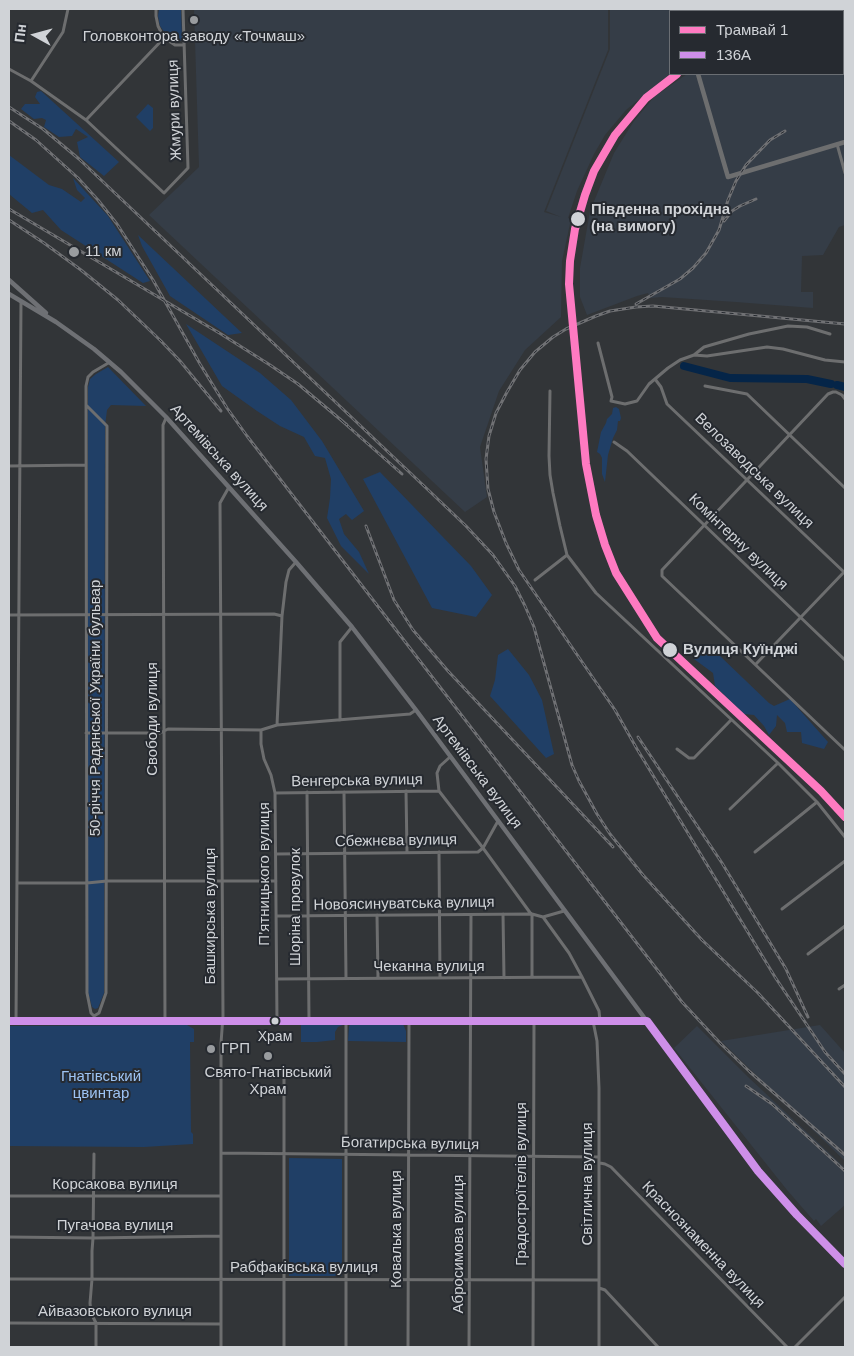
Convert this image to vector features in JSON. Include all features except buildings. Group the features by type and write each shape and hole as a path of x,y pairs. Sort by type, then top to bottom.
{"main road":[{"name":"Артемівська вулиця","path":"9,280 56,322"},
{"name":"Артемівська вулиця","path":"9,294 56,322 110,362 166,418 296,562 352,627 416,710 758,1171 797,1215 845,1264"}],"street":[{"path":"31,81 63,32 68,9"},
{"name":"Жмури вулиця","path":"156,9 158,26 164,38 175,45 184,45"},
{"name":"Жмури вулиця","path":"86,120 164,193 188,168 183,9"},
{"path":"9,69 31,81 86,120 164,38"},
{"path":"698,75 728,177 845,142"},
{"path":"837,144 845,173"},
{"path":"16,1021 21,300"},
{"path":"598,343 612,397 611,401 625,404 637,401 655,379 680,360 694,355 704,347 749,334 788,326 807,327 830,334"},
{"path":"694,355 707,356 766,347 783,349 825,360 845,362"},
{"name":"50-річчя Радянської України бульвар","path":"86,405 107,426 106,993 99,1013 94,1019 87,993 86,405 88,377 110,362"},
{"name":"Велозаводська вулиця","path":"655,379 661,387 667,404 845,572"},
{"path":"705,386 748,394 845,488"},
{"path":"550,391 550,475 567,555 596,593 778,763 817,802 845,837"},
{"path":"845,399 836,392 828,394 662,570 662,576 845,750"},
{"name":"Свободи вулиця","path":"165,1021 163,425 166,418"},
{"name":"Комінтерну вулиця","path":"614,442 627,451 845,660"},
{"path":"9,466 86,465"},
{"name":"Башкирська вулиця","path":"221,1347 220,1043 223,1022 220,503 229,487"},
{"path":"535,580 567,555"},
{"path":"277,725 282,616 289,570 296,562"},
{"path":"756,664 845,572"},
{"path":"9,615 274,614 282,616"},
{"path":"340,720 340,642 352,627"},
{"path":"86,733 160,733 164,730 261,730 277,725 410,714 416,710"},
{"path":"677,748 689,758 694,758 731,720"},
{"name":"П’ятницького вулиця","path":"261,730 264,759 271,775 275,793 277,1021"},
{"path":"450,757 440,766 437,773 439,791 532,914 532,978"},
{"path":"730,809 778,763"},
{"path":"406,791 406,852"},
{"name":"Венгерська вулиця","path":"275,793 439,791"},
{"name":"Шоріна провулок","path":"307,792 308,1021"},
{"path":"344,792 346,978"},
{"path":"755,852 817,802"},
{"path":"483,848 498,821"},
{"name":"Сбежнєва вулиця","path":"276,854 478,852 483,848"},
{"path":"439,852 440,978"},
{"path":"782,909 845,861"},
{"path":"17,883 165,880 276,881"},
{"path":"532,914 543,917 564,910"},
{"path":"503,914 504,978"},
{"name":"Новоясинуватська вулиця","path":"276,916 532,914"},
{"path":"377,915 378,978"},
{"name":"Абросимова вулиця","path":"470,1347 471,915"},
{"path":"543,917 582,977 599,1011 600,1021"},
{"path":"808,954 845,926"},
{"name":"Чеканна вулиця","path":"277,979 582,977"},
{"path":"839,989 845,985"},
{"path":"9,1021 94,1019 223,1022 647,1021"},
{"name":"Ковалька вулиця","path":"408,1347 409,1021"},
{"name":"Градостроїтелiв вулиця","path":"533,1347 534,1021"},
{"name":"Світлична вулиця","path":"593,1021 597,1041 599,1088 599,1347"},
{"path":"346,1022 346,1347"},
{"path":"284,1077 284,1347"},
{"name":"Богатирська вулиця","path":"221,1153 599,1157"},
{"path":"94,1154 94,1238 90,1303 91,1314 96,1323 96,1347"},
{"name":"Краснознаменна вулиця","path":"599,1163 611,1167 787,1347"},
{"name":"Корсакова вулиця","path":"9,1196 221,1196"},
{"name":"Пугачова вулиця","path":"9,1237 221,1236"},
{"name":"Рабфаківська вулиця","path":"9,1279 599,1280"},
{"path":"599,1288 605,1290 658,1347"},
{"path":"795,1347 845,1297"},
{"name":"Айвазовського вулиця","path":"9,1324 221,1324"}],"shaded area":[{"path":"194,9 608,9 608,50 544,212 561,217 546,211 610,49 610,9 689,9 669,10 669,75 626,110 605,135 577,191 568,218 571,219 562,261 561,317 525,350 499,391 480,447 487,497 465,512 149,215 199,167"},
{"path":"700,9 788,9 786,10"},
{"path":"845,14 845,225 839,227 823,255 802,256 801,292 813,292 813,308 662,297 650,298 648,293 587,315 580,297 580,268 590,211 614,153 634,121 654,97 686,75 844,75"},
{"path":"820,1025 845,1053 845,1161 721,1041"},
{"path":"697,1026 845,1168 845,1205 821,1226 816,1219 814,1221 787,1190 674,1048"}],"green space":[{"path":"159,9 181,9 182,40 177,42 165,33 160,26"},
{"path":"41,91 119,162 104,176 80,157 77,142 88,137 76,129 72,136 59,137 44,127 46,120 42,118 34,119 21,109 25,104 40,104 35,97 37,92"},
{"path":"148,104 153,108 153,128 150,131 136,117"},
{"path":"9,155 49,185 62,189 81,202 85,198 77,190 73,178 108,216 150,281 143,283 61,230 43,210 32,213 9,194"},
{"path":"138,235 242,333 228,335 170,296 142,246"},
{"path":"186,324 260,373 291,400 322,441 364,511 352,520 346,514 339,519 344,534 359,552 369,574 341,546 327,518 331,479 325,458 315,456 304,437 280,426 222,386"},
{"path":"108,367 146,406 111,405 107,410 105,426 104,993 98,1008 95,1009 92,1007 88,992 88,387 90,379"},
{"path":"613,408 619,409 621,418 618,421 617,430 608,455 605,482 602,474 602,458 597,452 601,432 607,419 612,414"},
{"path":"380,472 471,566 492,595 476,617 432,608 363,479"},
{"path":"508,649 529,675 542,700 554,754 546,758 490,696 495,680 498,655"},
{"path":"696,653 720,656 774,706 790,699 828,742 824,749 802,743 801,732 787,732 785,723 777,715 776,726 769,735 754,715 744,714 715,686 713,673 694,659 693,657"},
{"path":"301,1023 343,1023 343,1025 338,1027 335,1032 335,1040 301,1042"},
{"path":"352,1023 403,1024 406,1031 406,1042 348,1041 349,1026"},
{"name":"Гнатівський цвинтар","path":"187,1025 194,1029 194,1042 190,1042 191,1132 193,1134 193,1144 144,1147 9,1146 9,1026"},
{"path":"289,1158 342,1159 342,1276 289,1276"}],"waterway":[{"path":"684,366 730,378 807,379 831,384"},
{"path":"837,385 845,387"}],"railway":[{"path":"9,107 43,129 79,159 466,526 493,555 515,586 534,627 572,765 597,814 610,834 643,875 702,940 758,993 845,1087"},
{"path":"9,121 36,140 78,178 117,224 153,280 200,364 247,436 682,1002 750,1072 845,1155"},
{"path":"636,304 680,279 706,253 719,230 736,181 746,165 770,140 785,131"},
{"path":"724,221 732,211 756,199"},
{"path":"9,209 270,365 298,384 347,425"},
{"path":"9,220 81,270 118,300 180,361 221,411"},
{"path":"845,324 653,306 610,311 596,316 553,337 535,352 520,370 496,413 489,436 486,459 488,489 494,512 519,570 615,710 775,977 825,1052 845,1074"},
{"path":"342,421 402,474"},
{"path":"366,526 394,600 413,630 448,671 613,847"},
{"path":"638,737 722,863 786,969 808,1017"},
{"path":"746,1086 772,1104 845,1171"}],"tram line":[{"name":"1","path":"822,10 845,9"},
{"name":"1","path":"676,75 646,98 615,135 594,171 575,229 570,261 569,284 586,464 596,515 616,573 657,638 821,791 845,817"}],"transit line":[{"name":"136А","path":"9,1021 647,1021 758,1171 797,1215 845,1264"}],"place":[{"name":"Головконтора заводу «Точмаш»","path":"194,20"},
{"name":"Південна прохідна (на вимогу)","path":"578,219"},
{"name":"11 км","path":"74,252"},
{"name":"Вулиця Куїнджі","path":"670,650"},
{"name":"Храм","path":"275,1021"},
{"name":"ГРП","path":"211,1049"},
{"name":"Свято-Гнатівський Храм","path":"268,1056"}]}
